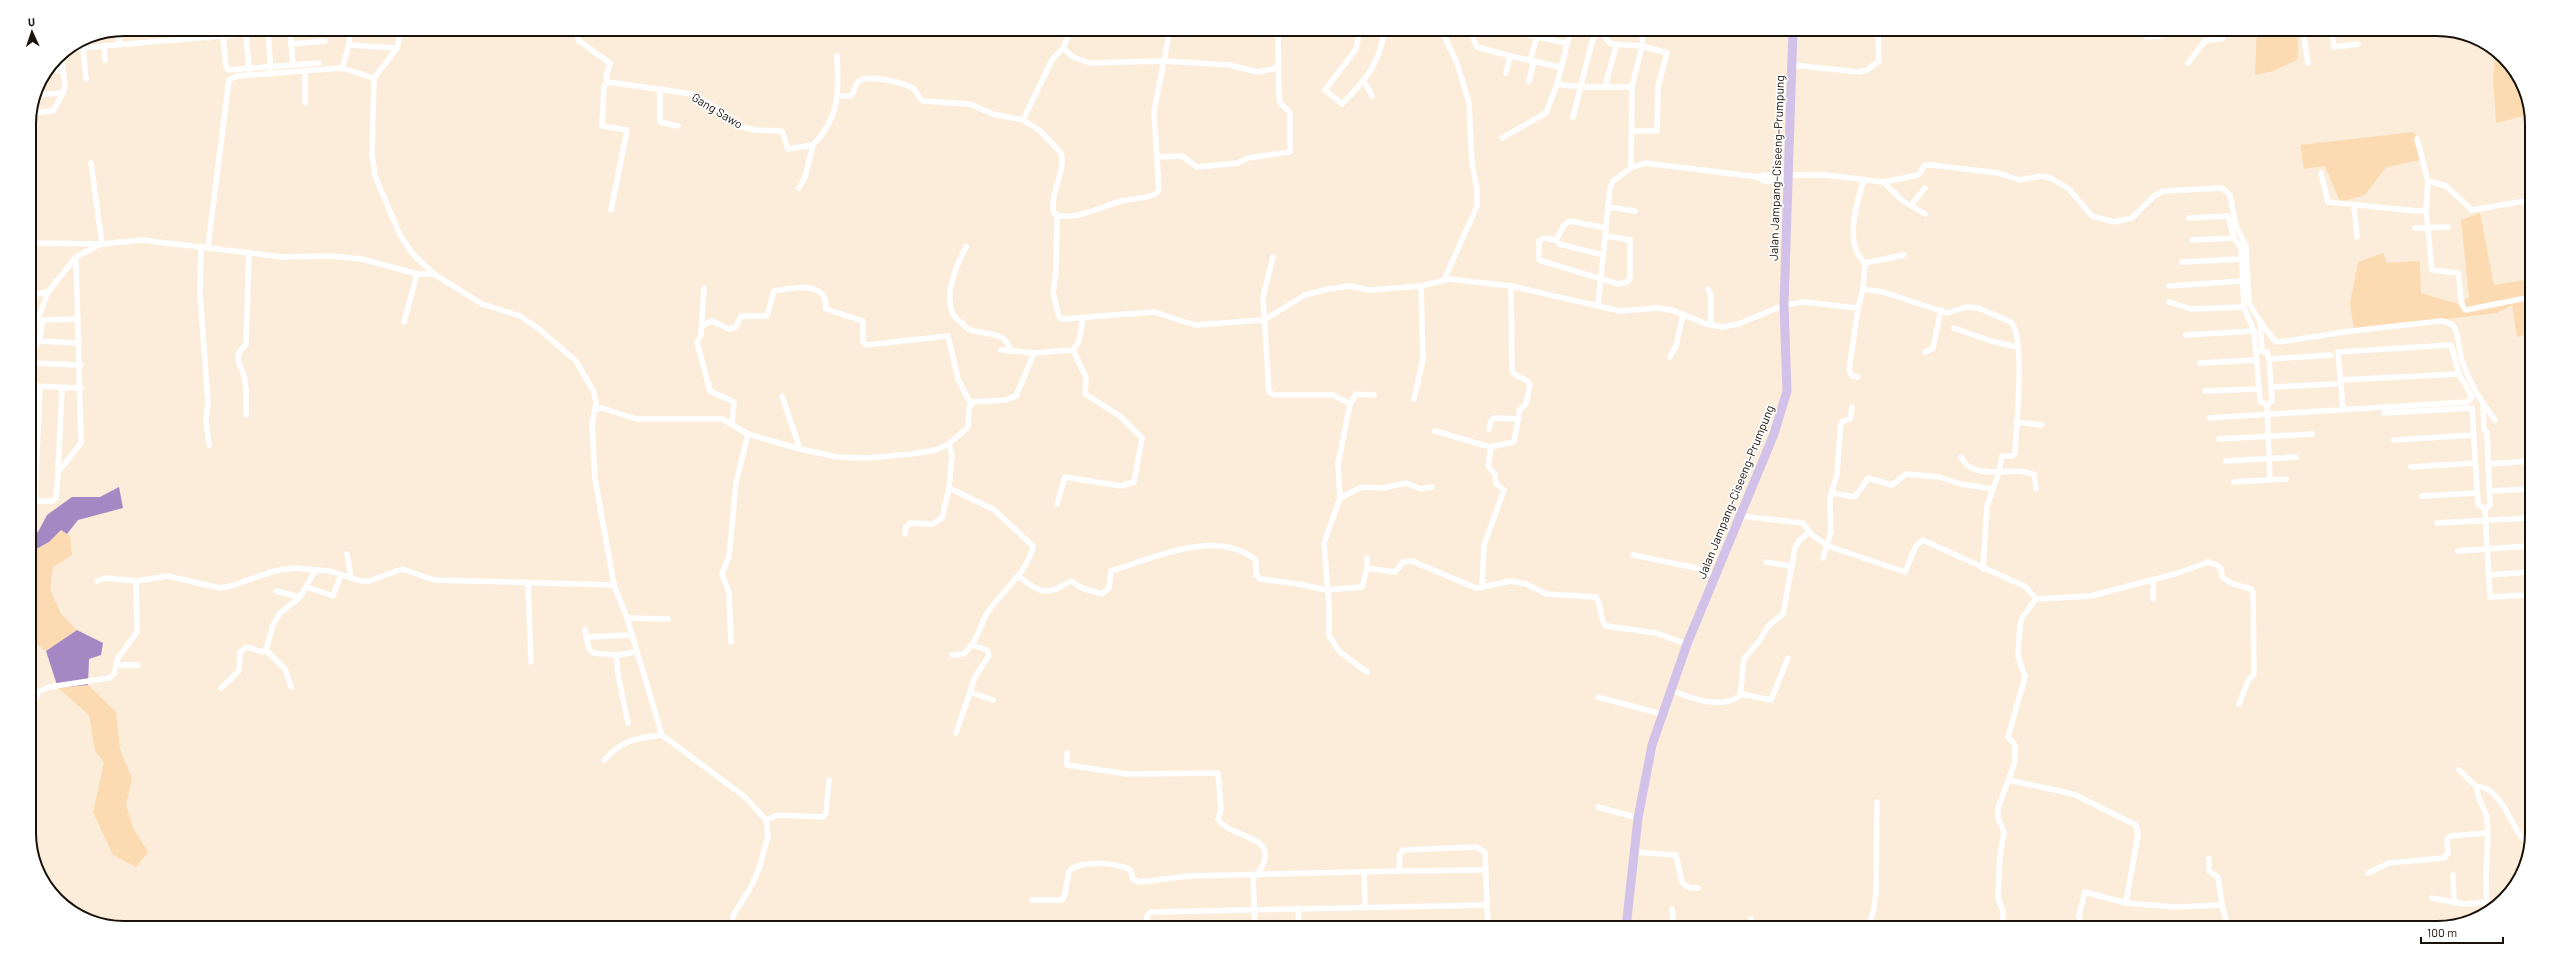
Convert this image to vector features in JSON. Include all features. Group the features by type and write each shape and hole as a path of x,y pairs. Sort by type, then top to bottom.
{"main road":[{"name":"Jalan Jampang–Ciseeng–Prumpung","path":"1627,921 1638,818 1646,769 1661,714 1687,644 1717,576 1774,434 1787,391 1784,305 1793,36"}],"street":[{"path":"119,36 120,44"},
{"path":"80,48 223,36 227,68 231,71 249,69 304,70 342,68 374,78"},
{"path":"246,36 249,69"},
{"path":"267,36 270,70"},
{"path":"290,36 293,65"},
{"path":"342,68 349,46 350,36"},
{"path":"400,36 397,48 374,78 372,154 375,176 405,245 434,274 482,304 526,319 581,367 594,392 595,409 592,424 595,478 614,585 627,618 662,735 745,797 766,820 768,835 760,866 752,885 733,916 733,921"},
{"path":"577,36 579,41 610,63 606,77 608,82 604,86 602,126 627,130 611,210"},
{"path":"1023,120 1052,60 1063,48 1068,36"},
{"path":"1056,214 1085,214 1118,202 1155,194 1160,186 1154,112 1168,36"},
{"path":"1158,157 1182,156 1197,167 1238,163 1248,158 1290,152 1291,120 1289,111 1280,103 1278,36"},
{"path":"1359,36 1356,49 1325,90 1342,104 1364,81 1382,50 1384,36"},
{"path":"1444,36 1457,63 1469,103 1472,163 1477,190 1477,206 1444,280"},
{"path":"1472,36 1477,48 1560,67"},
{"path":"1532,36 1566,43"},
{"path":"1502,138 1546,113 1557,84 1568,36"},
{"path":"1573,117 1595,36"},
{"path":"1603,36 1608,43 1616,46 1642,46 1667,53 1658,87 1657,131 1632,131"},
{"path":"1631,168 1632,87 1642,46 1643,36"},
{"path":"1792,65 1859,72 1867,70 1879,61 1878,36"},
{"path":"2147,36 2160,36"},
{"path":"2188,63 2205,41 2223,38 2223,36"},
{"path":"2304,36 2308,63"},
{"path":"2332,36 2334,47 2358,44"},
{"path":"1529,81 1537,37"},
{"path":"291,44 325,41"},
{"path":"104,46 105,60"},
{"path":"349,46 397,48"},
{"path":"1605,87 1616,46"},
{"path":"84,48 86,78"},
{"path":"1063,48 1073,57 1089,63 1163,61 1230,65 1251,72 1271,70 1278,66"},
{"path":"799,188 805,177 813,145 828,123 839,96 837,56"},
{"path":"1506,73 1510,56"},
{"path":"37,112 53,111 63,93 62,62"},
{"path":"208,246 228,82 237,76 293,65 319,63"},
{"path":"54,71 63,70"},
{"path":"304,70 305,103"},
{"path":"839,96 851,96 858,82 862,80 882,80 913,88 922,101 970,104 993,114 1023,120 1039,130 1061,153 1062,173 1053,209 1056,214 1054,297 1060,319 1083,319 1100,315 1154,312 1195,325 1264,320 1305,295 1328,289 1343,286 1369,290 1420,286 1444,280 1511,286 1628,312 1663,308 1711,325 1730,326 1784,305 1803,302 1858,308"},
{"path":"1364,81 1372,96"},
{"name":"Gang Sawo","path":"608,82 698,97 725,113 737,126 756,130 782,131 788,149 813,145"},
{"path":"1557,84 1581,87 1632,87"},
{"path":"660,90 660,122 678,126"},
{"path":"42,95 63,93"},
{"path":"2417,139 2428,181 2426,210 2432,270 2458,273 2463,308 2470,310 2525,298"},
{"path":"91,163 102,244"},
{"path":"1598,306 1611,185 1631,168 1650,163 1759,177 1763,175 1787,178 1826,175 1862,181 1883,182 1918,175 1925,165 1932,164 1998,173 2019,180 2041,176 2051,178 2069,189 2092,216 2114,222 2132,218 2154,196 2163,190 2222,188 2230,195 2236,226 2246,246 2249,303 2260,321 2276,341 2279,342 2359,330 2441,321 2449,322 2455,327 2461,358 2483,404 2496,420"},
{"path":"2321,173 2327,201 2417,211 2426,210"},
{"path":"1858,378 1852,376 1849,370 1858,308 1863,289 1865,263 1858,254 1854,239 1854,218 1862,181"},
{"path":"2428,181 2446,186 2472,210 2525,201"},
{"path":"1883,182 1903,201 1925,214"},
{"path":"1912,205 1925,188"},
{"path":"2354,205 2357,237"},
{"path":"1609,207 1635,211"},
{"path":"2190,218 2228,216 2234,238 2241,248 2244,307 2254,331 2260,401 2267,405"},
{"path":"1556,240 1564,224 1570,221 1606,228"},
{"path":"2415,228 2448,227"},
{"path":"1604,255 1559,244 1556,240 1544,238 1539,241 1537,256 1539,260 1600,279 1618,284 1627,282 1630,278 1630,240 1606,236"},
{"path":"2192,240 2234,238"},
{"path":"36,243 102,244 142,240 208,246 283,257 354,258 417,274 434,274"},
{"path":"36,324 48,292 76,257 102,244"},
{"path":"201,246 200,294 208,402 206,419 209,445"},
{"path":"966,247 953,279 950,298 952,313 968,328 994,333 1002,337 1008,344 1011,352"},
{"path":"246,415 245,379 238,359 240,350 246,344 249,253"},
{"path":"1865,263 1904,256"},
{"path":"58,472 81,445 81,365 76,257"},
{"path":"1273,257 1272,267 1263,289 1269,392 1275,395 1333,395 1350,404"},
{"path":"2182,262 2241,259"},
{"path":"404,322 417,274"},
{"path":"2169,286 2242,281"},
{"path":"1414,399 1423,359 1420,286"},
{"path":"1435,431 1492,447 1496,445 1513,444 1520,409 1526,404 1530,385 1528,380 1514,375 1512,371 1511,286"},
{"path":"595,409 602,408 636,419 716,418 732,423 748,434 800,449 837,457 865,458 912,454 936,450 949,444 968,427 971,405 958,379 948,336 866,345 863,342 864,320 826,309 825,299 816,290 796,287 774,291 767,316 741,316 736,327 730,329 712,321 702,326"},
{"path":"704,288 702,326 698,342 706,382 710,391 733,400 732,423"},
{"path":"1708,289 1711,295 1711,325"},
{"path":"1863,289 1883,292 1949,313 1961,308 1972,307 2008,320 2013,324 2020,379 2015,453 2012,456 2002,456 1999,472 1987,506 1983,569"},
{"path":"36,294 48,292"},
{"path":"2169,302 2191,309 2244,307"},
{"path":"1925,352 1933,348 1941,310"},
{"path":"1670,357 1676,346 1683,314"},
{"path":"36,344 39,341 43,320 78,319"},
{"path":"1073,350 1079,341 1083,319"},
{"path":"2260,321 2262,351"},
{"path":"1954,328 2017,347"},
{"path":"2186,335 2254,331"},
{"path":"39,341 79,343"},
{"path":"2209,418 2467,402 2472,397 2459,374 2451,345 2338,352 2338,382 2343,409"},
{"path":"1002,350 1034,353 1073,350"},
{"path":"1057,504 1065,477 1121,486 1134,482 1142,438 1120,416 1085,394 1086,377 1073,350"},
{"path":"2256,351 2267,352 2269,359 2272,401 2267,405"},
{"path":"971,405 980,401 1010,399 1016,396 1034,353"},
{"path":"2269,359 2332,355"},
{"path":"2200,363 2257,360"},
{"path":"36,363 81,365"},
{"path":"2271,387 2459,374"},
{"path":"36,387 81,388"},
{"path":"40,387 36,500 48,501 55,499 58,472 62,388"},
{"path":"2205,391 2259,389"},
{"path":"1367,672 1340,652 1329,636 1329,604 1326,590 1324,543 1340,498 1338,464 1350,404 1356,394 1374,395"},
{"path":"782,396 800,449"},
{"path":"2483,404 2484,429 2487,433 2490,491 2490,505 2485,509"},
{"path":"2267,405 2270,480"},
{"path":"1823,558 1828,546 1831,532 1831,493 1837,474 1841,422 1850,420 1852,407"},
{"path":"2384,413 2472,408 2478,504 2485,509"},
{"path":"1489,429 1490,421 1494,418 1518,419"},
{"path":"2016,422 2042,425"},
{"path":"2394,440 2473,432 2484,429"},
{"path":"731,642 729,593 722,574 729,556 736,483 748,434"},
{"path":"2219,439 2312,434"},
{"path":"905,534 906,526 910,523 933,524 942,518 949,488 952,455 949,444"},
{"path":"1482,588 1484,545 1504,490 1496,484 1495,474 1488,466 1492,447"},
{"path":"2226,461 2296,457"},
{"path":"1961,458 1966,466 1972,469 1999,472 2020,471 2034,474 2036,490"},
{"path":"2488,464 2525,461"},
{"path":"2412,467 2475,463"},
{"path":"1831,493 1855,497 1868,478 1890,485 1906,474 1939,477 1961,484 1993,489"},
{"path":"2234,482 2286,479"},
{"path":"1340,498 1362,487 1384,488 1403,483 1421,489 1432,487"},
{"path":"949,488 993,509 1031,543 1032,548 1018,576 988,612 972,645 964,654 952,655"},
{"path":"2490,491 2525,489"},
{"path":"2422,496 2477,493"},
{"path":"2485,509 2490,597 2525,595"},
{"path":"1741,516 1800,522 1805,525 1809,532 1828,546 1904,572 1916,546 1923,540 1983,569 2026,586 2036,598"},
{"path":"2437,524 2525,518"},
{"path":"1741,694 1744,659 1760,640 1768,626 1783,614 1790,566 1795,548 1799,541 1809,532"},
{"path":"1018,576 1037,589 1059,590 1071,581 1082,588 1102,594 1109,588 1111,571 1187,549 1210,546 1232,548 1248,553 1256,560 1256,574 1260,579 1299,584 1326,590 1362,587 1367,568 1367,558"},
{"path":"2458,551 2525,546"},
{"path":"347,554 351,578"},
{"path":"1634,555 1696,568 1717,576"},
{"path":"1367,568 1395,572 1403,562 1412,561 1470,586 1482,588 1511,581 1526,584 1547,594 1596,597 1599,602 1601,620 1606,626 1656,633 1687,644"},
{"path":"1766,562 1790,566"},
{"path":"2036,598 2091,596 2153,580 2208,562 2217,564 2221,569 2222,577 2225,580 2251,589 2253,592 2254,674 2248,681 2239,704"},
{"path":"97,581 106,578 136,581 168,576 220,588 274,571 294,568 369,581 402,569 434,580 614,585"},
{"path":"266,650 273,625 279,614 300,597 315,571"},
{"path":"2489,575 2525,572"},
{"path":"307,587 332,596 341,575"},
{"path":"2153,580 2153,599"},
{"path":"36,701 40,691 49,687 109,678 114,674 118,658 137,632 136,581"},
{"path":"528,583 531,662"},
{"path":"276,590 300,597"},
{"path":"2002,921 1998,890 2000,855 2004,832 1998,818 1998,808 2009,780 2015,752 2014,745 2008,737 2025,678 2018,656 2020,625 2025,613 2036,598"},
{"path":"627,618 668,619"},
{"path":"585,630 589,649 593,653 616,655 636,652"},
{"path":"587,637 632,635"},
{"path":"956,733 977,672 989,654 987,650 972,645"},
{"path":"221,688 238,671 240,652 248,647 263,652 266,650"},
{"path":"266,650 285,668 291,687"},
{"path":"616,655 618,676 628,723"},
{"path":"1670,690 1691,698 1719,702 1729,702 1741,694 1770,700 1788,658"},
{"path":"116,665 138,665"},
{"path":"970,692 993,700"},
{"path":"1598,698 1661,714"},
{"path":"604,760 616,748 628,741 662,735"},
{"path":"1067,753 1068,765 1110,773 1218,773 1221,809 1218,820 1260,844 1265,851 1265,864 1255,875 1255,921"},
{"path":"2459,770 2477,787 2488,789 2498,798 2519,834 2524,839"},
{"path":"766,820 778,815 823,817 826,813 829,780"},
{"path":"2009,780 2073,794 2136,825 2138,834 2126,903"},
{"path":"2432,898 2454,903 2487,902 2487,833 2485,808 2477,792 2477,787"},
{"path":"1870,921 1875,899 1877,802"},
{"path":"1598,807 1638,818"},
{"path":"2368,873 2389,863 2444,858 2448,854 2447,839 2450,836 2487,833"},
{"path":"1399,871 1400,854 1403,850 1476,847 1485,852 1488,921"},
{"path":"1634,852 1676,855 1682,883 1690,888 1698,888"},
{"path":"2209,859 2209,871 2218,877 2226,921"},
{"path":"1032,900 1062,900 1065,894 1069,871 1080,865 1113,864 1126,867 1131,871 1133,880 1141,882 1188,876 1486,870"},
{"path":"1364,872 1365,906"},
{"path":"2453,875 2454,903"},
{"path":"2080,921 2079,915 2085,892 2126,903 2175,907 2203,904 2222,905"},
{"path":"1146,921 1147,916 1151,912 1365,906 1487,905"},
{"path":"1298,908 1298,921"},
{"path":"1672,909 1673,921"}],"shaded area":[{"path":"2257,36 2298,36 2298,59 2276,70 2255,75"},
{"path":"2495,58 2513,80 2522,102 2524,115 2496,123 2493,80"},
{"path":"2414,132 2425,159 2386,167 2365,195 2340,202 2325,166 2304,169 2300,145"},
{"path":"2480,213 2494,285 2525,280 2525,334 2517,337 2512,305 2497,313 2354,330 2350,303 2358,262 2383,253 2387,263 2420,261 2421,293 2458,304 2469,298 2461,220"},
{"path":"119,487 123,508 78,520 67,534 61,530 49,542 36,549 36,532 38,532 47,515 72,497 100,497"},
{"path":"61,530 70,536 72,555 53,567 50,589 61,614 77,630 46,651 36,644 36,549 49,542"},
{"path":"77,630 103,643 101,655 89,659 88,685 58,688 46,651"},
{"path":"88,685 116,712 120,749 132,779 126,805 133,828 148,852 136,867 113,855 93,812 104,762 95,751 89,715 58,688"}]}
